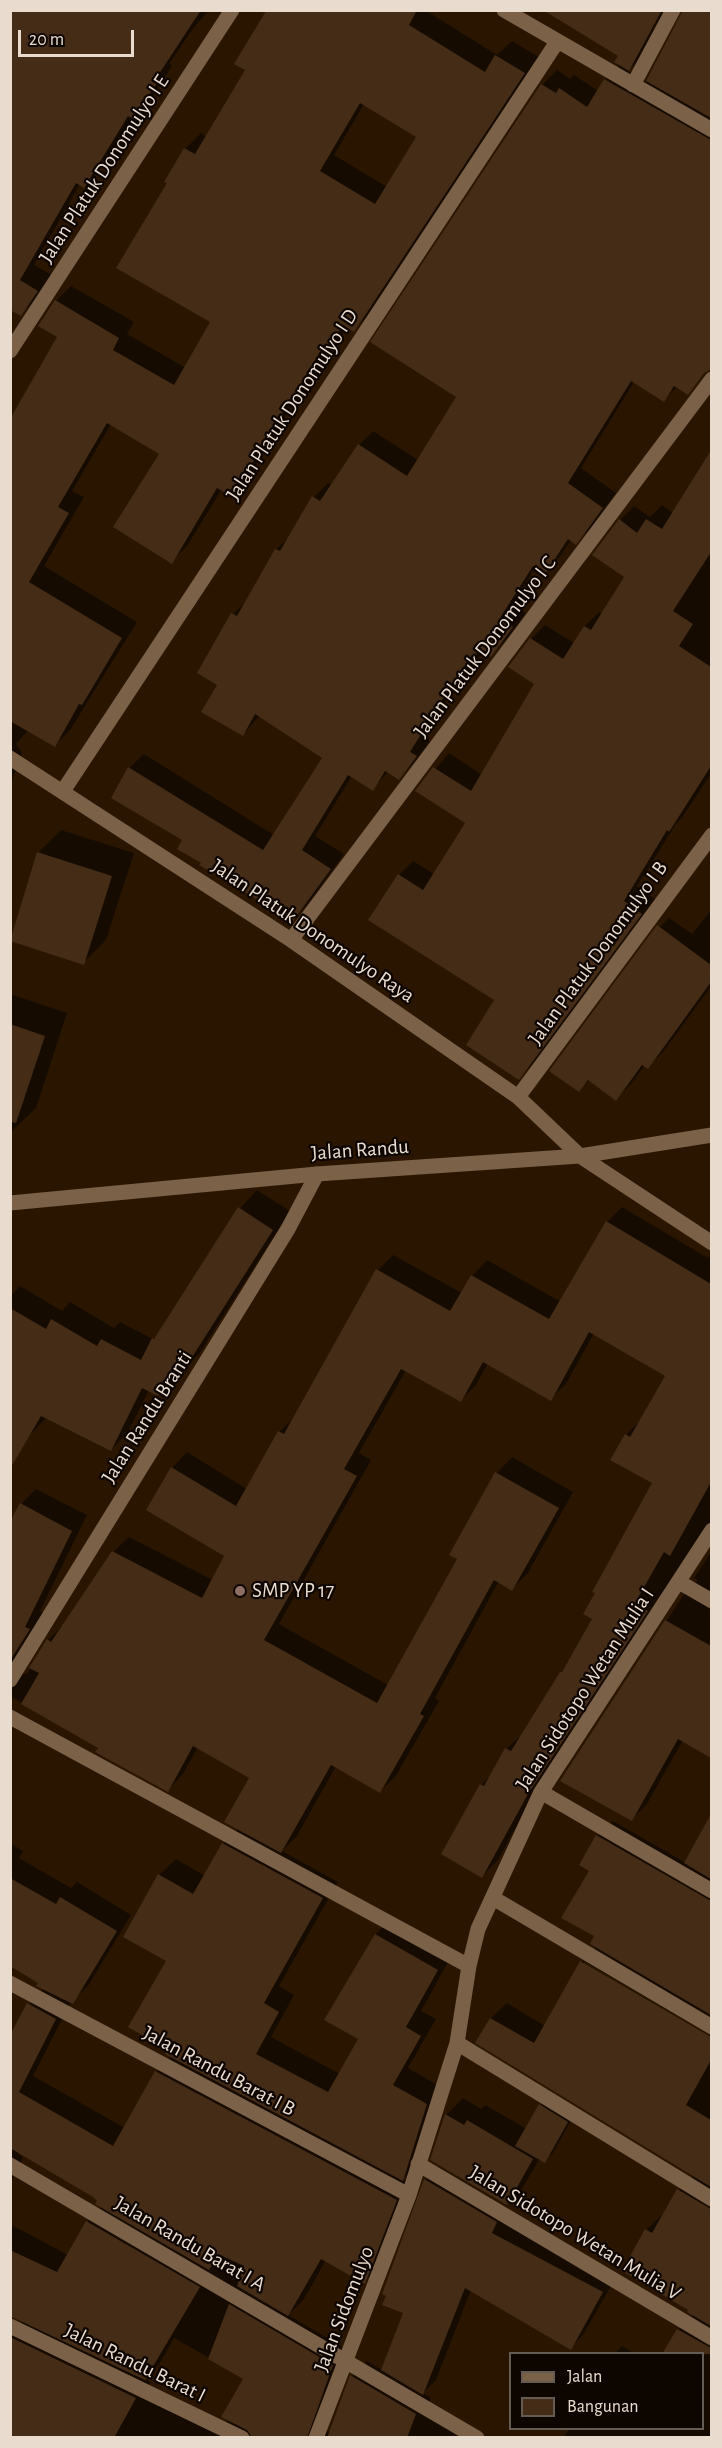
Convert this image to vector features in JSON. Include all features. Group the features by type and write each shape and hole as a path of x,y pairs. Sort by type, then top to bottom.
{"street":[{"name":"Jalan Platuk Donomulyo I E","path":"10,351 232,10"},
{"path":"504,10 711,130"},
{"path":"633,85 673,10"},
{"name":"Jalan Platuk Donomulyo I D","path":"63,790 557,42"},
{"name":"Jalan Platuk Donomulyo I C","path":"291,940 711,379"},
{"name":"Jalan Platuk Donomulyo Raya","path":"10,758 63,790 291,940 518,1097 580,1156 711,1243"},
{"name":"Jalan Platuk Donomulyo I B","path":"518,1097 711,835"},
{"name":"Jalan Randu","path":"10,1203 317,1174 580,1156 711,1135"},
{"name":"Jalan Randu Branti","path":"10,1680 288,1229 317,1174"},
{"name":"Jalan Sidotopo Wetan Mulia I","path":"409,2195 457,2043 469,1966 478,1929 541,1792 711,1530"},
{"name":"Jalan Sidotopo Wetan Mulia I","path":"679,1582 711,1601"},
{"path":"10,1717 469,1966"},
{"path":"541,1792 711,1891"},
{"path":"493,1899 711,2027"},
{"name":"Jalan Randu Barat I B","path":"10,1983 409,2195"},
{"path":"457,2043 711,2199"},
{"name":"Jalan Sidotopo Wetan Mulia V","path":"418,2164 711,2338"},
{"name":"Jalan Randu Barat I A","path":"10,2165 477,2438"},
{"name":"Jalan Sidomulyo","path":"316,2438 409,2195"},
{"name":"Jalan Randu Barat I","path":"10,2326 242,2438"}],"building":[{"path":"10,10 201,10 155,80 158,82 133,119 128,116 84,188 76,183 20,280 38,291 21,316 10,310"},
{"path":"417,10 409,25 485,72 495,55 525,73 354,332 343,325 325,355 320,352 232,497 217,488 172,564 113,527 159,454 107,423 58,507 69,513 29,582 122,638 82,705 79,704 55,747 10,721 10,419 57,337 38,326 55,300 119,338 113,350 174,385 210,322 116,268 167,183 164,182 184,148 195,154 245,70 234,64 266,11","holes":["360,103 416,137 375,204 320,171"]},
{"path":"543,10 662,10 629,71 614,62 618,56"},
{"path":"683,10 711,10 711,118 646,81"},
{"path":"604,79 711,140 711,369 704,373 688,395 674,386 664,402 631,381 568,483 603,508 576,545 568,539 545,574 533,566 500,618 513,627 491,657 480,649 456,686 452,684 410,752 417,756 399,780 385,771 373,791 348,775 302,850 331,869 293,921 199,865 201,863 177,849 182,840 111,798 128,767 263,850 322,758 255,714 243,736 201,712 217,685 197,673 231,613 237,616 275,549 280,551 312,496 320,501 358,444 407,476 456,397 370,342 541,84 556,93 559,88 587,107"},
{"path":"711,450 711,552 673,611 693,624 679,646 711,667 711,766 669,832 667,830 624,901 642,914 519,1080 466,1045 494,1000 368,920 398,874 423,890 465,823 415,791 433,767 471,791 534,684 508,667 530,638 563,659 584,626 591,630 624,577 592,555 619,519 637,533 646,519 662,529"},
{"path":"37,852 112,876 84,965 10,941"},
{"path":"657,925 711,965 711,982 648,1069 642,1065 616,1101 588,1080 579,1092 549,1071"},
{"path":"10,1024 45,1036 16,1123 10,1122"},
{"path":"238,1207 273,1230 182,1373 172,1368 158,1396 142,1388 111,1451 41,1416 10,1469 10,1308 46,1329 51,1319 97,1346 101,1339 141,1360 152,1338 154,1339"},
{"path":"606,1221 711,1284 711,1482 670,1556 664,1552 635,1603 648,1611 528,1794 482,1878 441,1854 480,1784 484,1786 505,1748 511,1751 562,1672 592,1619 583,1614 595,1593 592,1592 652,1483 610,1460 625,1434 630,1437 665,1376 589,1332 551,1401 483,1362 461,1402 401,1369 344,1469 357,1476 264,1640 377,1703 457,1559 449,1555 495,1472 559,1508 512,1591 494,1580 420,1714 424,1716 380,1793 331,1765 281,1853 224,1822 249,1778 193,1746 168,1792 95,1752 98,1748 21,1704 39,1673 29,1668 47,1639 51,1642 112,1551 202,1598 224,1556 146,1510 171,1467 236,1506 278,1431 284,1434 376,1269 450,1311 471,1275 549,1319"},
{"path":"20,1503 72,1531 25,1627 30,1629 11,1659 10,1521"},
{"path":"665,1620 711,1646 711,1758 678,1739 632,1821 560,1781"},
{"path":"711,1814 711,1879 684,1863"},
{"path":"596,1835 711,1901 711,2015 590,1944 594,1936 561,1918 589,1871 579,1865"},
{"path":"222,1843 323,1898 264,2003 279,2012 256,2054 328,2092 358,2039 324,2020 375,1934 438,1970 406,2027 421,2036 393,2085 427,2104 403,2181 165,2054 167,2049 128,2027 166,1961 123,1937 158,1874 193,1894"},
{"path":"10,1878 56,1904 60,1897 117,1931 73,2004 36,1986 38,1983 10,1966"},
{"path":"580,1961 711,2037 711,2060 686,2105 711,2120 711,2187 475,2043 490,2018 534,2043"},
{"path":"27,2003 56,2019 19,2092 113,2146 155,2071 397,2200 365,2284 321,2259 288,2316 237,2286 244,2266 218,2254 209,2270 95,2204 97,2201 93,2197 10,2148 10,2035"},
{"path":"539,2104 568,2122 545,2163 515,2146"},
{"path":"445,2114 464,2125 467,2120 533,2159 507,2205 430,2160"},
{"path":"424,2179 497,2222 492,2233 603,2292 571,2350 465,2288 423,2395 381,2370 403,2313 382,2305 386,2296 382,2294"},
{"path":"677,2189 711,2209 711,2326 622,2271 645,2229 652,2233"},
{"path":"86,2221 200,2287 145,2380 10,2316 10,2250 57,2272"},
{"path":"229,2304 333,2365 307,2438 252,2438 247,2430 221,2417 243,2379 208,2359"},
{"path":"677,2329 711,2348 711,2354 663,2352"},
{"path":"10,2337 136,2398 114,2438 10,2438"},
{"path":"350,2375 416,2414 407,2438 327,2438"}],"place":[{"name":"SMP YP 17","path":"240,1591"}]}
